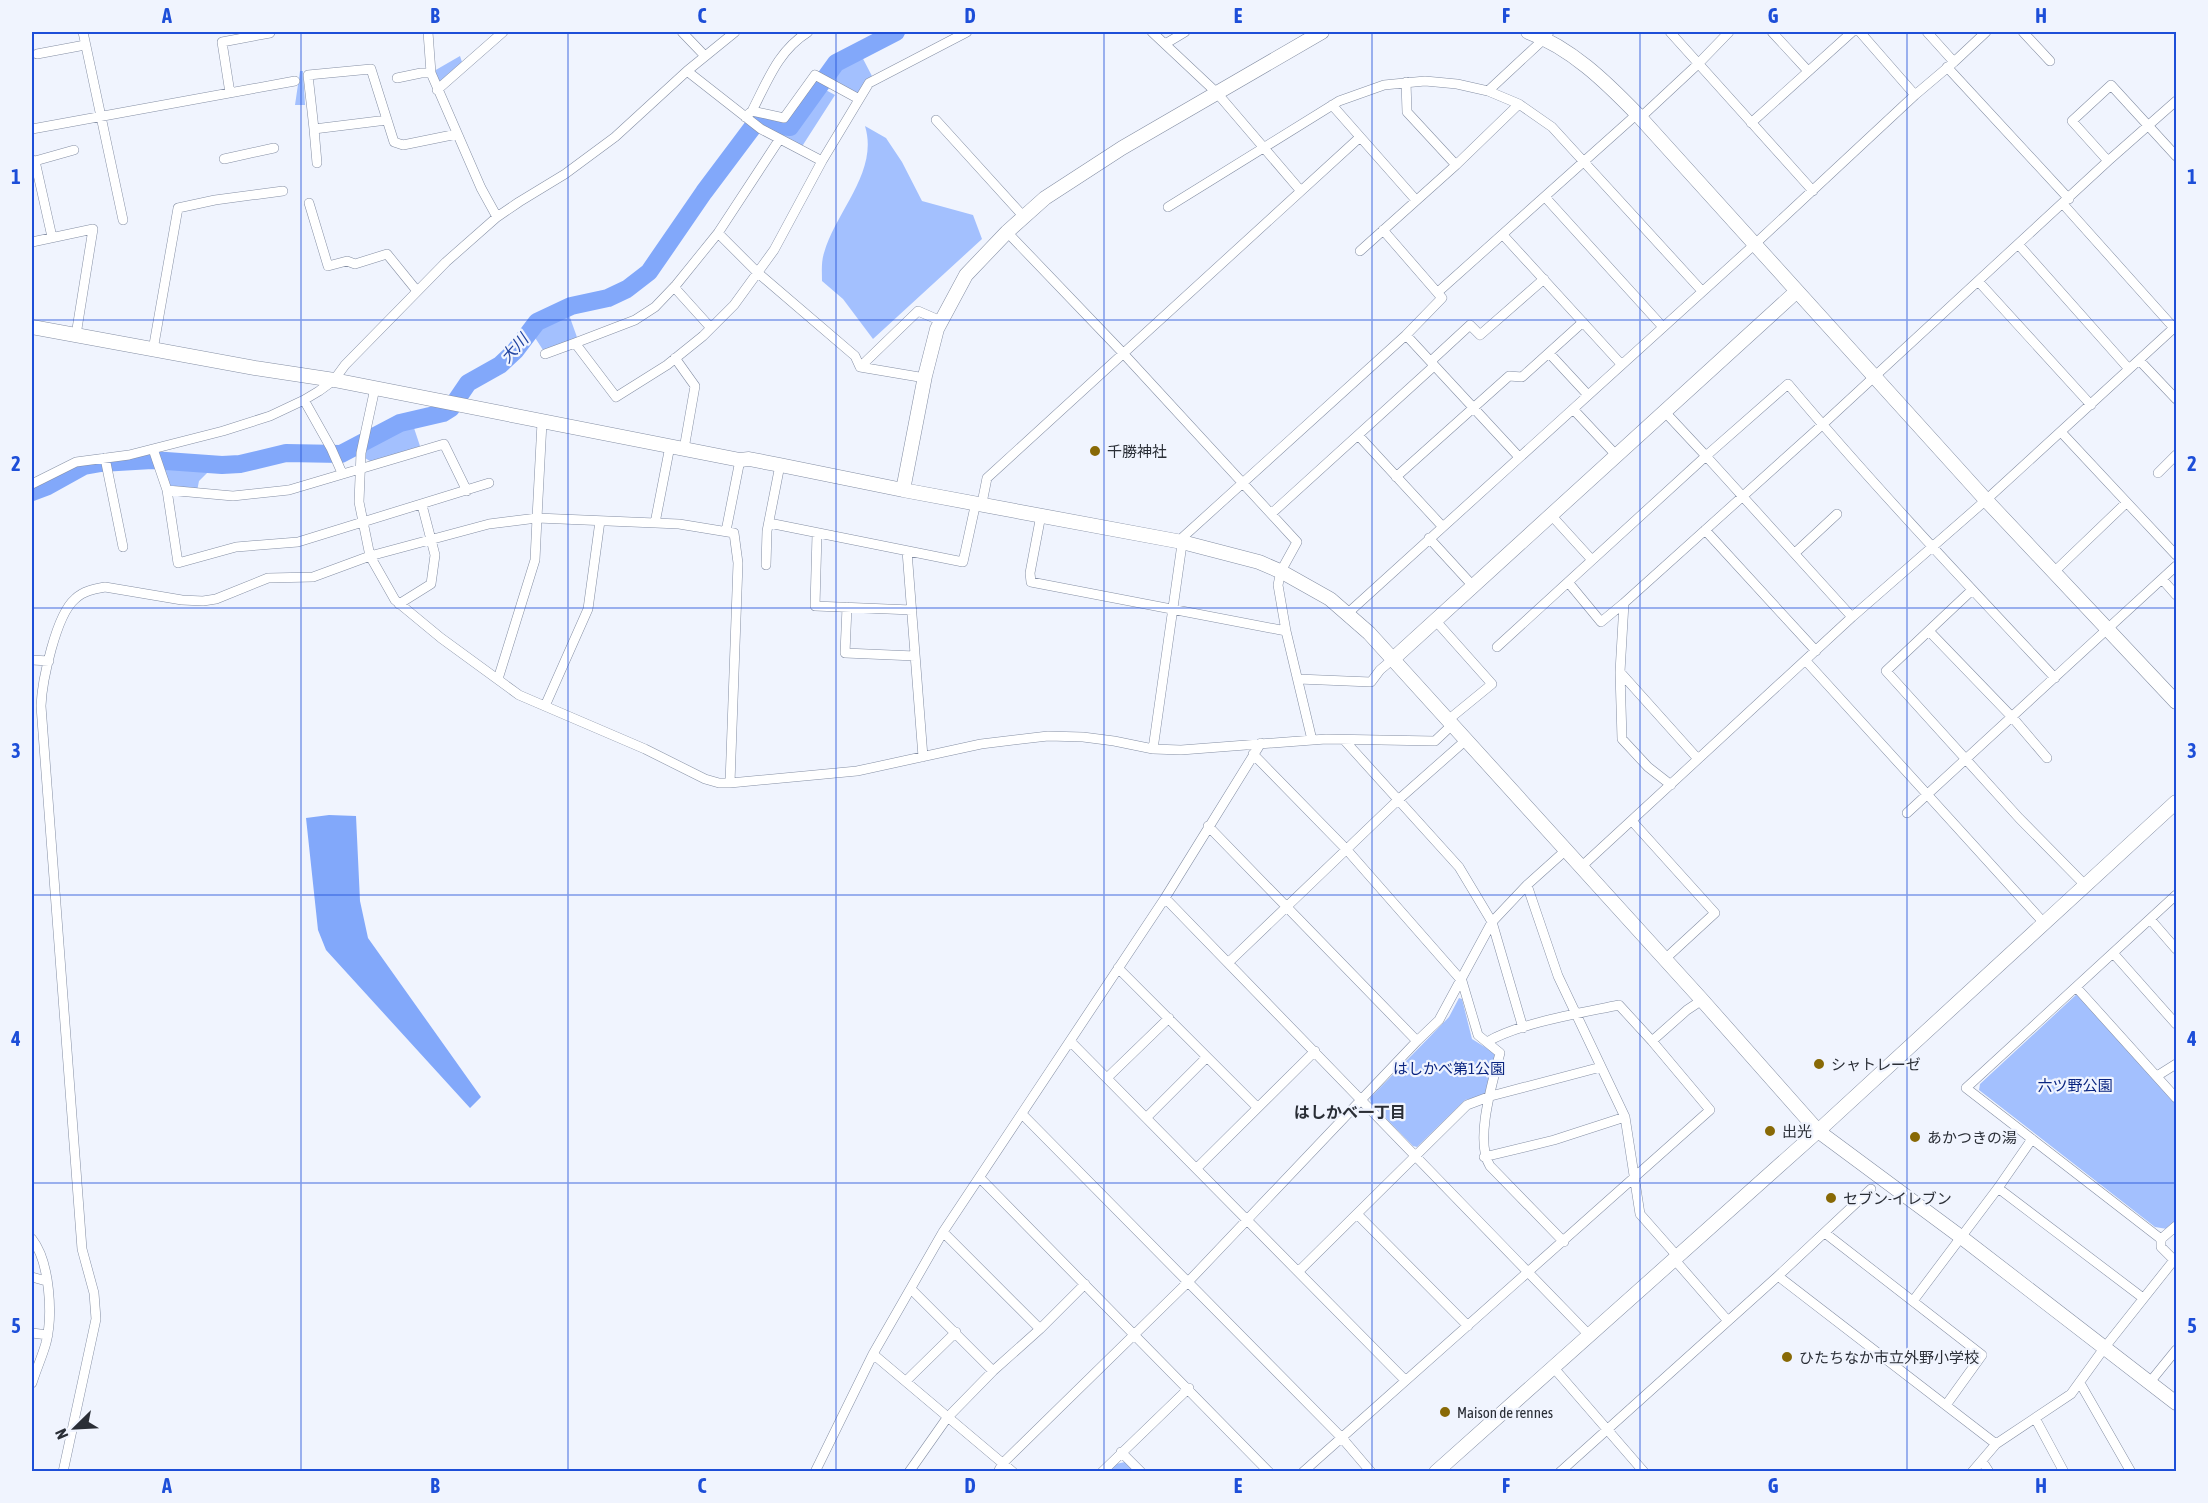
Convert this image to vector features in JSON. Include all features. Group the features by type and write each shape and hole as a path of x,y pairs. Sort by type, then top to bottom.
{"street":[{"path":"83,32 123,220"},
{"path":"428,32 430,73 497,218"},
{"path":"437,90 503,32"},
{"path":"682,32 705,56"},
{"path":"32,484 76,462 154,452 246,425 304,400 334,380 345,365 446,262 497,218 565,174 615,137 687,71 735,32"},
{"path":"748,114 781,55 793,41 808,32"},
{"path":"575,343 616,397 675,358 734,305 758,273 774,250 822,161 869,83 967,32"},
{"path":"1152,32 1217,93 1300,190"},
{"path":"1166,44 1185,32"},
{"path":"903,490 937,329 966,275 1006,232 1045,198 1122,148 1322,32"},
{"path":"1528,32 1547,35 1599,75 1986,500 2176,702"},
{"path":"1670,32 1813,191"},
{"path":"1438,292 1698,64 1729,32"},
{"path":"1772,32 1808,71"},
{"path":"1751,123 1852,32"},
{"path":"1860,32 1915,95"},
{"path":"1581,867 1852,617 1986,500 2175,327 2066,202 1951,65 1927,32"},
{"path":"1348,613 1986,32"},
{"path":"2023,32 2050,61"},
{"path":"230,93 222,42 270,33"},
{"path":"1488,91 1547,35"},
{"path":"37,54 86,45"},
{"path":"316,162 309,75 371,69 394,142 403,145 457,134"},
{"path":"687,71 748,114 761,129 822,161"},
{"path":"397,78 430,73"},
{"path":"748,114 784,118 814,75 859,99"},
{"path":"32,129 295,81"},
{"path":"1406,82 1407,112 1456,165"},
{"path":"1168,207 1263,146 1332,105 1361,92 1384,85 1406,82 1457,84 1488,91 1520,104 1552,127 1702,291"},
{"path":"2108,161 2072,121 2111,85 2176,156"},
{"path":"1568,582 1601,622 1744,496 2176,101"},
{"path":"1360,251 1520,104"},
{"path":"1332,105 1415,199"},
{"path":"314,129 387,120"},
{"path":"936,120 1024,217"},
{"path":"769,523 963,562 987,478 1122,352 1359,138"},
{"path":"545,354 635,320 655,307 718,233 779,140"},
{"path":"224,159 274,148"},
{"path":"52,237 33,160 74,150"},
{"path":"153,350 178,208 215,200 284,191"},
{"path":"1545,197 1662,326"},
{"path":"309,203 328,266 347,261 355,264 387,254 417,291"},
{"path":"32,242 93,229 76,335"},
{"path":"1153,749 1183,537 1406,335 1442,298 1383,230"},
{"path":"1006,232 1122,352 1297,542 1281,571 1278,585 1286,631 1312,740"},
{"path":"718,233 758,273 855,356 860,367"},
{"path":"1503,235 1621,364"},
{"path":"2018,244 2129,369"},
{"path":"1271,514 1358,435 1470,325 1480,335 1544,279"},
{"path":"1978,281 2091,405"},
{"path":"674,287 711,328"},
{"path":"1298,680 1371,682 1380,670 1797,291"},
{"path":"860,367 918,311 942,321"},
{"path":"1396,477 1509,376 1522,377 1583,322"},
{"path":"32,327 334,380 677,448 740,460 749,459 1182,542 1225,552 1281,571 1330,599 1348,613 1393,659 1818,1131 2176,1402"},
{"path":"1406,335 1519,457"},
{"path":"1549,353 1587,394"},
{"path":"655,523 695,386 675,358"},
{"path":"2139,360 2176,399"},
{"path":"860,367 925,378"},
{"path":"1497,647 1788,384 1822,425 2055,678"},
{"path":"375,388 361,453 359,502 370,556 389,592 399,604 519,695 645,749 705,779 719,783 857,771 981,744 1048,736 1114,741 1153,749 1181,750 1312,740 1435,741 1450,723 1492,684 1435,620"},
{"path":"304,400 340,469"},
{"path":"1572,409 1616,455"},
{"path":"1664,411 1852,617"},
{"path":"498,679 535,560 542,422"},
{"path":"2061,432 2176,555"},
{"path":"1358,435 1442,526"},
{"path":"167,490 233,496 289,490 340,469 360,468 444,444 467,491"},
{"path":"154,452 167,490 178,563 236,547 298,542 489,483"},
{"path":"2158,473 2176,455"},
{"path":"105,458 123,547"},
{"path":"726,531 740,460"},
{"path":"766,565 769,523 780,465"},
{"path":"2054,572 2126,503"},
{"path":"399,604 430,584 435,555 422,505"},
{"path":"1794,553 1838,514"},
{"path":"1041,515 1029,573 1030,582 1286,631"},
{"path":"1551,515 1592,560"},
{"path":"63,1472 96,1318 94,1293 82,1249 41,706 42,690 60,621 75,598 105,587 182,600 216,599 267,578 313,577 370,556 431,539 489,524 537,518 679,524 734,532 738,562 730,783"},
{"path":"545,706 588,609 600,521"},
{"path":"1706,530 1816,651"},
{"path":"817,534 815,606 912,610"},
{"path":"1429,538 1473,586"},
{"path":"907,551 923,758"},
{"path":"1907,813 2176,566"},
{"path":"2162,579 2176,595"},
{"path":"1972,590 1886,671 2019,818 2085,885"},
{"path":"1624,603 1620,672 1623,739 1648,767 1671,785"},
{"path":"847,607 845,653 915,656"},
{"path":"1929,631 2012,717 2047,758"},
{"path":"32,660 49,661"},
{"path":"1806,661 2044,923"},
{"path":"1620,672 1698,759"},
{"path":"1229,962 1398,800 1466,740"},
{"path":"1345,741 1459,867 1492,922 1523,1028"},
{"path":"815,1472 873,1354 944,1232 1165,898 1261,743"},
{"path":"1253,754 1347,850 1462,981 1478,1035 1500,1053 1485,1118 1484,1157 1564,1242"},
{"path":"1436,1472 1818,1131 2176,802"},
{"path":"1632,821 1715,913 1665,959"},
{"path":"1208,826 1418,1041"},
{"path":"1000,1467 1188,1282 1439,1020 1492,922 1527,885 1566,850"},
{"path":"1527,885 1558,976 1625,1117 1640,1214 1728,1321"},
{"path":"2161,1239 1966,1088 2176,895"},
{"path":"1165,898 1589,1335"},
{"path":"2150,919 2176,949"},
{"path":"2113,953 2176,1024"},
{"path":"1118,968 1257,1107"},
{"path":"2076,987 2176,1098"},
{"path":"1652,1041 1702,1000"},
{"path":"1304,1472 1710,1110 1652,1041 1618,1005 1498,1035 1487,1042"},
{"path":"1108,1077 1168,1018"},
{"path":"1071,1042 1405,1380"},
{"path":"1197,1168 1315,1051"},
{"path":"1147,1117 1207,1057"},
{"path":"2157,1076 2176,1064"},
{"path":"1299,1271 1467,1105 1491,1096 1601,1066"},
{"path":"1023,1115 1341,1438 1371,1472"},
{"path":"1484,1157 1554,1140 1625,1117"},
{"path":"1913,1301 2032,1139"},
{"path":"980,1178 1189,1388 1269,1472"},
{"path":"1998,1188 2143,1298"},
{"path":"1560,1472 1871,1190"},
{"path":"1357,1214 1468,1326"},
{"path":"2161,1239 2176,1227"},
{"path":"944,1232 1040,1329"},
{"path":"1825,1233 1982,1355 1946,1405"},
{"path":"32,1239 45,1265 50,1307 48,1335 32,1383"},
{"path":"1972,1472 1996,1444 2071,1394 2080,1383 2105,1347 2174,1260 2161,1247 2161,1239"},
{"path":"1778,1276 1996,1444"},
{"path":"32,1277 46,1281"},
{"path":"909,1472 947,1418 1085,1284"},
{"path":"911,1289 993,1371"},
{"path":"906,1381 956,1332"},
{"path":"32,1333 48,1335"},
{"path":"2151,1382 2176,1350"},
{"path":"873,1354 1000,1467 1013,1472"},
{"path":"1553,1367 1644,1472"},
{"path":"2080,1383 2131,1472"},
{"path":"1102,1472 1189,1388"},
{"path":"2035,1418 2064,1472"},
{"path":"1121,1452 1141,1472"},
{"path":"1982,1461 1989,1472"}],"green space":[{"path":"860,53 873,78 859,97 828,81 837,65"},
{"path":"460,56 462,62 438,83 434,71"},
{"path":"300,71 303,71 305,105 295,105"},
{"path":"822,88 835,95 801,148 770,129 790,131"},
{"path":"865,126 886,138 902,162 922,201 973,215 982,239 873,339 843,299 822,281 824,253 854,191 866,159 868,143"},
{"path":"568,312 578,340 543,350 532,333"},
{"path":"412,422 421,449 373,463 365,458 367,442 400,424"},
{"path":"160,462 214,466 199,481 197,491 169,489"},
{"name":"六ツ野公園","path":"2078,993 2176,1101 2176,1221 2167,1229 2155,1227 1979,1090 1980,1084"},
{"name":"はしかべ第1公園","path":"1459,998 1462,999 1472,1039 1496,1054 1486,1092 1482,1096 1465,1100 1417,1147 1413,1146 1371,1103 1370,1098 1449,1017"},
{"path":"1125,1462 1134,1471 1109,1472 1116,1464"}],"shaded area":[{"path":"329,815 356,816 360,901 368,938 481,1097 470,1108 326,950 318,930 306,818"}],"waterway":[{"name":"大川","path":"32,492 84,466 101,463 152,460 222,465 240,464 286,453 341,454 400,423 443,413 451,408 468,383 500,365 515,351 537,322 571,306 608,298 627,289 649,272 704,192 755,124 760,120 772,125 790,127 836,63 896,32"}],"place":[{"name":"千勝神社","path":"1095,451"},
{"name":"シャトレーゼ","path":"1819,1064"},
{"name":"出光","path":"1770,1131"},
{"name":"あかつきの湯","path":"1915,1137"},
{"name":"セブン-イレブン","path":"1831,1198"},
{"name":"ひたちなか市立外野小学校","path":"1787,1357"},
{"name":"Maison de rennes","path":"1445,1412"}],"district":[{"name":"はしかべ一丁目","path":"1350,1112"}]}
